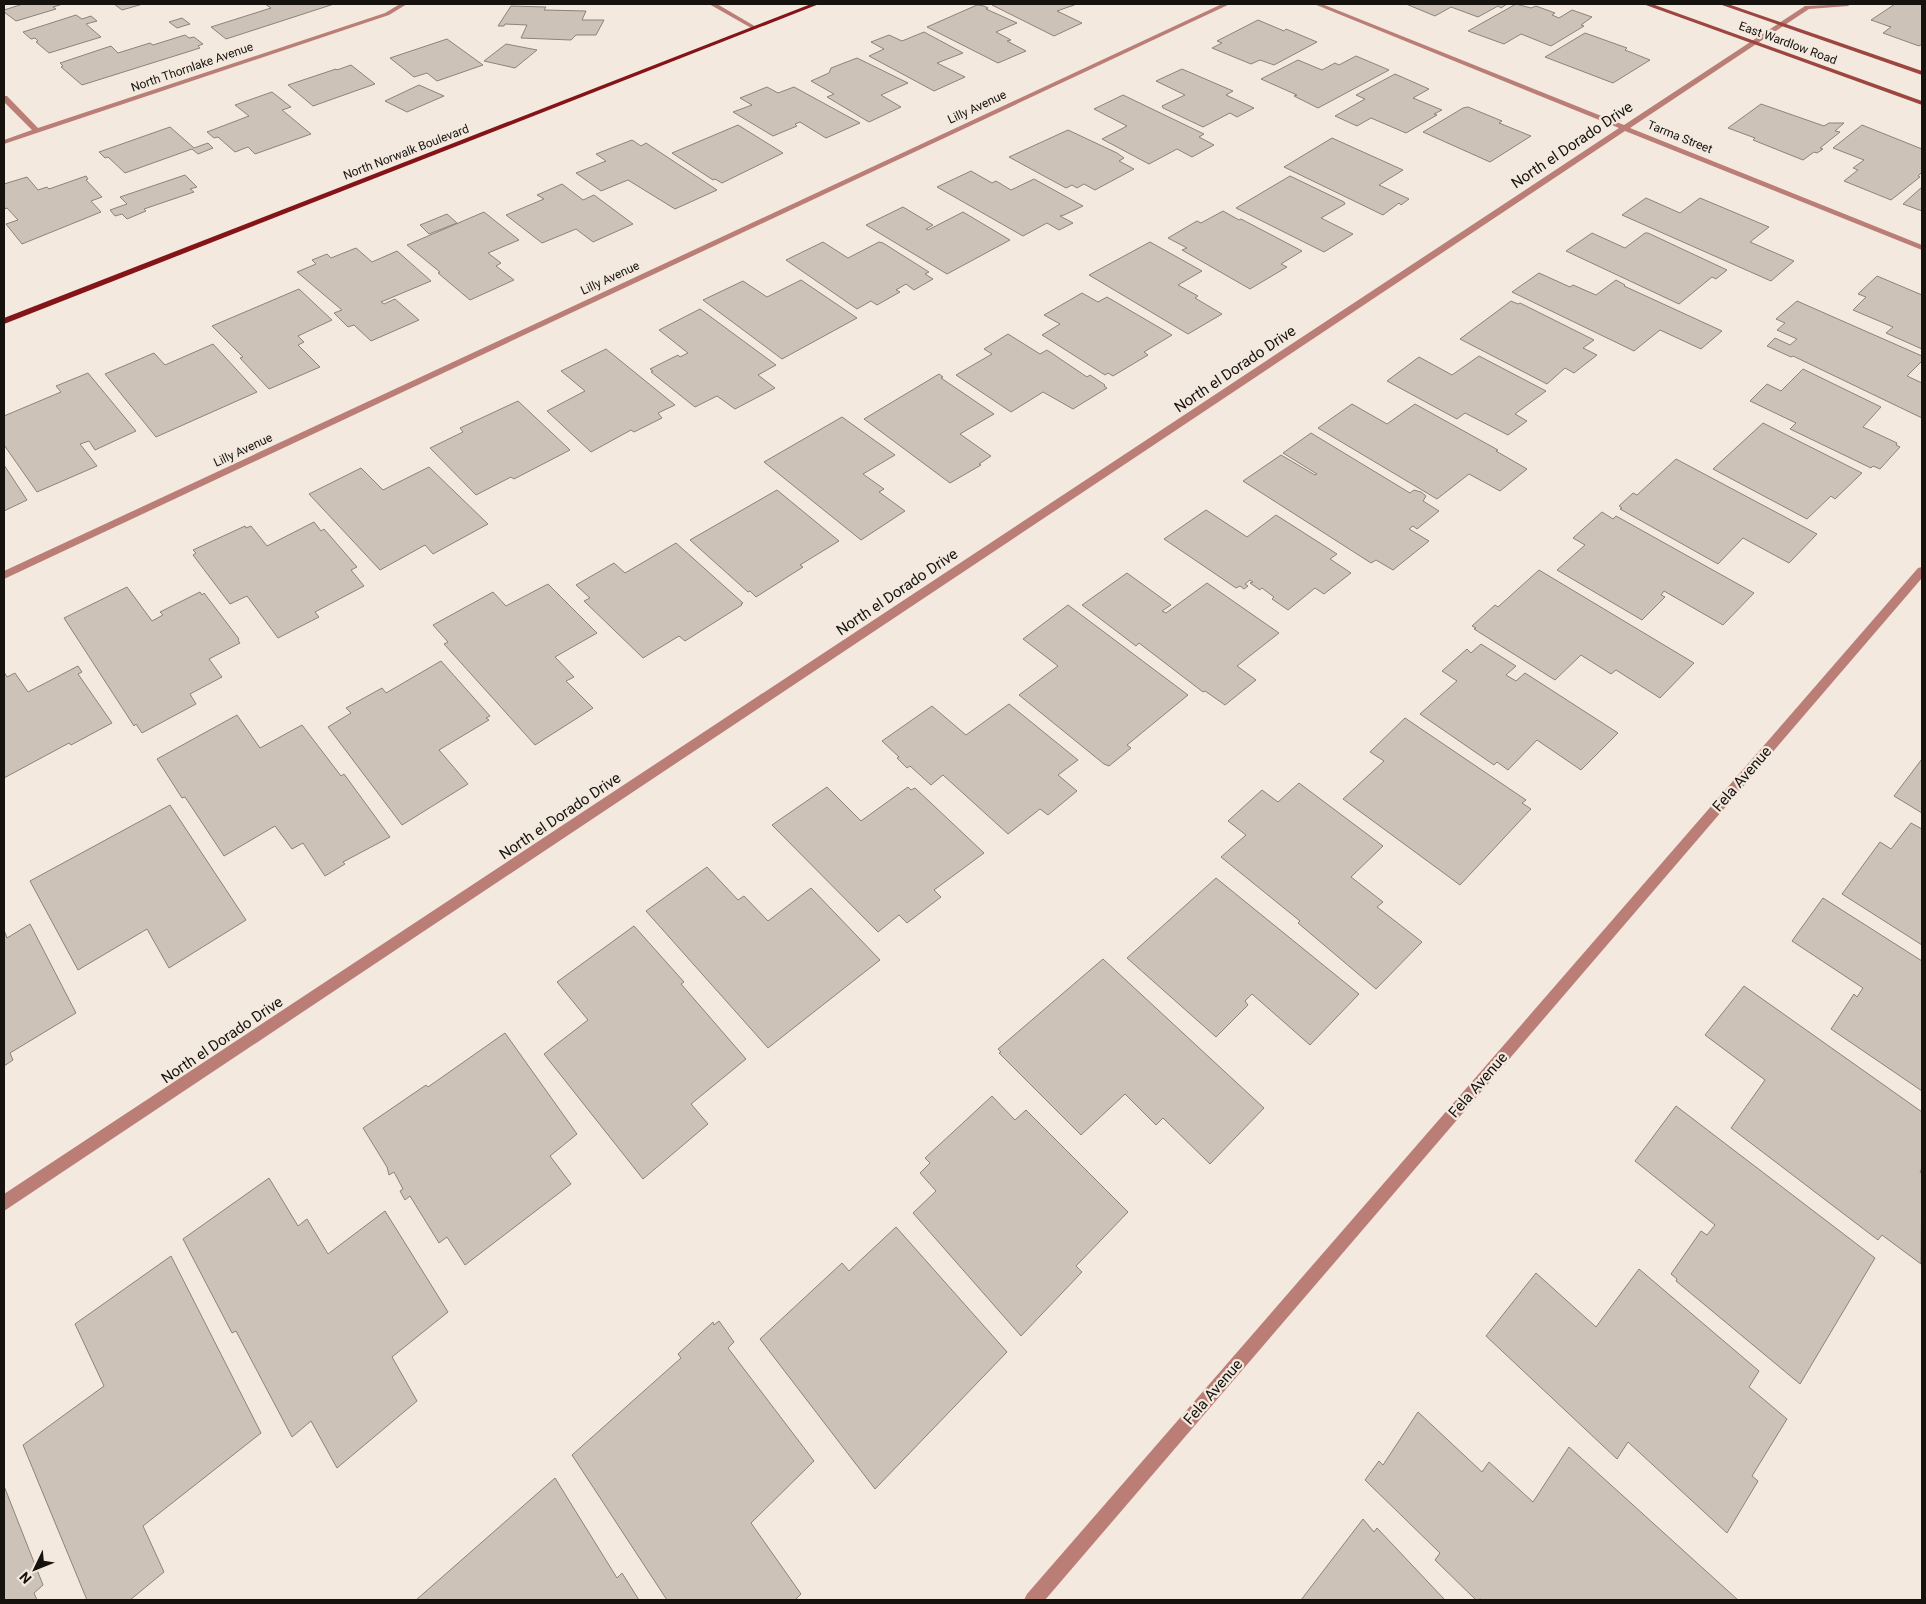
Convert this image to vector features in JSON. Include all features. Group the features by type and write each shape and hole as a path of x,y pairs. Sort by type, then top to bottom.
{"main road":[{"name":"North Norwalk Boulevard","path":"4,320 816,4"},
{"name":"East Wardlow Road","path":"1646,4 1922,103"},
{"name":"East Wardlow Road","path":"1722,4 1922,73"}],"street":[{"name":"North Thornlake Avenue","path":"4,142 387,14 404,4"},
{"path":"712,4 755,28"},
{"name":"Lilly Avenue","path":"4,575 1227,4"},
{"name":"Tarma Street","path":"1317,4 1626,127 1922,248"},
{"name":"North el Dorado Drive","path":"4,1203 1754,43 1808,5 1848,4"},
{"path":"4,98 37,132"},
{"name":"Fela Avenue","path":"1033,1600 1922,570"}],"building":[{"path":"23,4 63,4 53,7 56,9 16,21 4,12 4,10"},
{"path":"114,4 143,4 122,10"},
{"path":"265,4 334,4 226,39 211,27 271,8"},
{"path":"1077,4 1057,11 1082,23 1054,36 992,5"},
{"path":"1406,4 1507,4 1501,8 1498,6 1478,17 1451,7 1435,16"},
{"path":"1516,4 1531,8 1536,6 1555,13 1552,15 1559,18 1572,10 1592,17 1581,25 1584,26 1551,46 1521,34 1504,44 1468,31"},
{"path":"1895,4 1922,4 1922,44 1919,46 1883,33 1891,27 1871,20"},
{"path":"977,5 984,6 988,8 986,9 1017,23 996,32 1011,40 1007,41 1026,51 998,63 927,27"},
{"path":"511,6 546,7 544,10 586,11 582,20 604,20 596,35 576,35 571,40 521,38 527,25 505,24 504,26 498,26"},
{"path":"76,15 82,19 91,16 97,21 86,24 101,37 49,53 36,42 38,41 35,38 31,39 23,32"},
{"path":"182,18 190,24 177,28 169,22"},
{"path":"1258,20 1317,42 1274,65 1260,60 1251,64 1212,48 1222,43 1217,41"},
{"path":"924,32 963,53 937,63 965,77 934,91 869,56 884,49 871,42 889,35 902,41"},
{"path":"1585,33 1627,48 1625,50 1650,60 1613,83 1545,57"},
{"path":"185,35 189,38 194,37 203,44 198,46 200,48 82,85 61,67 63,66 60,63 111,46 118,53"},
{"path":"447,39 483,65 437,81 427,73 414,77 390,58"},
{"path":"506,44 537,50 515,68 484,61"},
{"path":"1356,56 1389,70 1318,108 1294,96 1297,95 1261,79 1298,60 1322,70 1335,63 1339,65"},
{"path":"857,58 908,83 881,95 901,107 869,122 827,97 834,94 811,81 829,73 831,68"},
{"path":"351,65 375,84 313,106 288,85 336,69"},
{"path":"1182,69 1233,91 1226,95 1254,108 1237,117 1230,113 1203,127 1163,108 1162,106 1185,95 1156,81"},
{"path":"1395,74 1429,89 1413,98 1442,110 1434,114 1437,115 1406,133 1371,118 1357,126 1335,116 1365,99 1356,95"},
{"path":"419,85 444,96 407,112 385,101"},
{"path":"767,87 778,93 794,87 860,123 826,138 800,122 795,124 797,126 773,136 733,112 752,105 740,98"},
{"path":"272,92 291,107 282,110 311,134 255,154 248,147 235,152 218,137 214,138 207,132 249,116 235,105"},
{"path":"1123,95 1204,134 1199,137 1214,145 1192,157 1177,149 1149,164 1102,139 1127,126 1094,109"},
{"path":"1761,104 1824,126 1829,123 1844,123 1835,131 1840,132 1820,148 1823,149 1817,153 1814,152 1803,160 1728,128"},
{"path":"1468,107 1502,121 1499,123 1531,136 1490,162 1423,132 1463,108"},
{"path":"738,125 783,153 722,183 715,179 713,180 672,153"},
{"path":"1862,125 1922,149 1922,172 1918,176 1920,177 1891,200 1844,181 1858,170 1853,168 1864,160 1833,148"},
{"path":"170,127 194,148 208,143 213,148 198,154 192,149 125,173 108,157 105,158 99,152"},
{"path":"1068,130 1117,153 1124,158 1119,161 1134,169 1095,190 1084,184 1077,188 1072,185 1066,188 1009,157"},
{"path":"1332,138 1403,170 1379,185 1409,199 1401,205 1399,203 1383,215 1284,167"},
{"path":"632,140 641,146 646,143 717,190 675,209 628,180 601,191 576,173 606,161 596,154"},
{"path":"971,171 992,183 996,181 1011,190 1034,179 1083,206 1060,216 1073,223 1059,230 1047,223 1023,236 937,187"},
{"path":"185,175 197,187 190,189 194,192 144,209 146,211 127,219 122,214 115,216 110,210 127,204 120,197"},
{"path":"86,176 88,179 86,180 102,197 91,201 101,212 22,244 6,224 18,220 7,208 4,209 4,184 27,177 38,190 47,187 49,189"},
{"path":"1290,176 1344,202 1345,204 1321,218 1353,234 1324,252 1236,208"},
{"path":"562,184 583,200 594,195 633,224 593,242 576,229 542,243 506,215 544,199 537,195"},
{"path":"1922,187 1922,211 1903,204"},
{"path":"1646,198 1680,213 1700,198 1769,227 1750,242 1794,261 1771,281 1622,215"},
{"path":"903,207 933,225 926,229 928,230 963,212 1010,240 947,274 866,225"},
{"path":"1223,211 1302,251 1281,264 1287,267 1250,289 1182,250 1187,248 1168,238 1197,221 1201,223"},
{"path":"484,212 519,240 488,253 501,263 496,266 514,280 470,300 407,245"},
{"path":"447,214 457,223 429,234 420,225"},
{"path":"1592,233 1625,248 1645,233 1648,233 1727,270 1716,279 1712,277 1679,304 1566,251"},
{"path":"823,242 848,258 879,242 883,243 929,272 925,274 933,279 914,290 906,284 896,290 900,292 877,305 871,301 857,309 786,260"},
{"path":"1150,242 1202,271 1178,285 1198,296 1195,298 1222,314 1188,334 1089,275"},
{"path":"356,248 372,262 397,251 431,281 381,302 384,304 395,299 419,320 371,341 354,325 348,327 334,313 342,310 297,272 316,264 312,260 327,254 331,258"},
{"path":"1539,273 1570,287 1573,285 1596,295 1616,280 1624,286 1722,331 1701,349 1660,330 1634,351 1512,292"},
{"path":"1877,276 1922,295 1922,349 1886,333 1893,327 1853,310 1866,297 1858,294"},
{"path":"801,280 857,318 782,359 703,300 743,281 767,297"},
{"path":"299,289 332,320 298,336 304,342 298,345 320,367 269,389 240,358 243,357 212,326"},
{"path":"1082,293 1098,302 1107,297 1172,335 1144,352 1148,355 1113,376 1108,373 1105,375 1042,335 1060,324 1044,315"},
{"path":"1511,301 1520,303 1594,340 1583,348 1597,355 1574,373 1565,368 1547,384 1460,339"},
{"path":"1797,301 1922,356 1922,361 1907,376 1922,383 1922,418 1793,356 1791,357 1767,346 1775,338 1790,345 1797,339 1777,330 1785,323 1776,319"},
{"path":"700,309 776,365 758,375 775,388 735,409 717,396 695,407 651,372 653,371 650,369 678,355 680,357 688,353 659,330"},
{"path":"1008,334 1040,354 1047,350 1087,377 1090,375 1107,388 1073,409 1043,392 1011,412 956,375 992,354 984,349"},
{"path":"213,344 257,392 156,437 105,374 154,353 165,365"},
{"path":"606,349 675,405 658,413 662,418 634,432 631,430 591,452 547,411 585,391 561,371"},
{"path":"1479,356 1546,391 1515,414 1527,421 1508,435 1465,413 1457,419 1387,381 1419,357 1452,375"},
{"path":"1803,369 1881,407 1863,427 1897,443 1896,445 1900,447 1880,469 1873,466 1871,468 1790,429 1796,423 1750,401 1767,384 1781,391"},
{"path":"88,373 136,431 95,450 89,441 80,444 97,466 37,492 4,445 4,416 61,392 56,386"},
{"path":"939,374 943,377 941,378 994,414 960,434 991,456 979,464 981,465 950,483 864,419"},
{"path":"518,401 570,450 514,479 511,477 476,495 430,448 463,432 460,428"},
{"path":"1352,404 1387,424 1415,404 1498,450 1496,451 1527,469 1500,491 1469,474 1437,499 1318,428"},
{"path":"842,417 895,455 863,474 884,489 879,492 905,511 861,540 764,462"},
{"path":"1763,423 1862,473 1835,499 1831,496 1807,519 1713,469"},
{"path":"1311,433 1410,493 1414,490 1426,496 1423,501 1439,511 1417,529 1413,526 1409,529 1429,541 1393,570 1376,560 1371,563 1243,481 1281,455 1315,475 1317,474 1283,453"},
{"path":"1676,459 1817,534 1789,563 1743,538 1718,564 1620,509 1622,508 1619,506 1633,493 1637,495"},
{"path":"4,465 27,500 4,511"},
{"path":"429,467 488,524 433,554 425,545 380,570 309,494 361,468 383,490"},
{"path":"777,490 839,541 800,565 803,567 756,597 690,540"},
{"path":"1206,510 1247,537 1276,515 1337,554 1330,559 1351,573 1324,594 1315,588 1288,610 1272,599 1274,597 1262,588 1260,590 1250,583 1253,582 1250,580 1245,584 1248,586 1244,589 1240,586 1236,588 1164,539"},
{"path":"1602,512 1613,519 1616,516 1754,593 1723,625 1664,591 1661,595 1665,597 1642,620 1557,570 1585,545 1573,538"},
{"path":"314,522 321,531 324,529 357,567 351,570 364,586 315,612 319,617 278,638 247,596 230,604 193,555 196,553 193,550 245,526 246,528 251,526 267,546"},
{"path":"676,543 743,603 685,641 679,636 643,658 584,601 590,598 576,585 614,563 625,573"},
{"path":"1539,570 1694,663 1660,698 1616,670 1611,674 1581,655 1555,680 1474,629 1476,628 1472,626 1495,605 1498,607"},
{"path":"1127,573 1171,605 1162,611 1166,613 1207,583 1279,633 1237,666 1256,680 1225,705 1205,691 1203,692 1139,643 1136,646 1082,605"},
{"path":"548,584 597,633 555,657 574,677 566,681 593,708 535,745 444,644 448,642 433,625 493,592 506,606"},
{"path":"127,587 152,621 163,615 160,612 200,592 202,595 204,593 239,639 240,643 209,659 222,677 190,694 196,704 142,733 136,724 134,726 64,618"},
{"path":"1068,605 1188,695 1127,745 1131,748 1109,766 1104,764 1019,695 1058,666 1023,639"},
{"path":"1481,644 1516,666 1506,675 1516,681 1525,673 1618,733 1581,770 1537,740 1508,770 1497,762 1494,765 1420,714 1457,681 1442,671 1467,649 1471,653"},
{"path":"441,661 490,716 486,718 489,720 439,750 468,784 402,825 328,727 351,713 346,708 382,688 386,693"},
{"path":"78,666 82,672 78,674 112,723 71,745 69,743 4,778 4,672 7,677 15,673 28,692"},
{"path":"1009,704 1078,760 1058,775 1077,791 1048,815 1040,809 1008,834 943,775 931,785 910,766 907,768 897,758 899,757 882,741 932,706 966,735"},
{"path":"237,715 260,748 302,725 341,776 344,774 390,837 343,862 345,864 325,876 303,843 292,849 275,826 224,856 185,797 182,798 157,759"},
{"path":"1405,718 1526,800 1522,803 1531,809 1460,885 1343,799 1384,761 1370,752"},
{"path":"1922,759 1922,813 1894,796"},
{"path":"1299,783 1383,846 1351,877 1383,902 1377,907 1422,942 1376,989 1298,923 1300,921 1221,857 1246,835 1228,821 1262,790 1278,802"},
{"path":"827,787 861,821 908,787 911,790 915,788 984,853 934,890 941,897 907,923 899,915 878,932 772,825"},
{"path":"170,805 246,920 169,968 147,929 78,970 30,881"},
{"path":"1911,823 1922,829 1922,945 1842,894 1880,842 1891,849"},
{"path":"707,867 738,900 744,896 768,921 811,888 880,960 768,1048 646,911"},
{"path":"1216,878 1359,994 1310,1045 1252,994 1245,1001 1248,1005 1216,1037 1127,958"},
{"path":"1823,898 1922,961 1922,1091 1831,1029 1854,994 1857,997 1863,988 1792,941"},
{"path":"30,924 76,1013 10,1053 13,1060 4,1066 4,930 7,938"},
{"path":"634,926 684,982 681,984 746,1059 691,1104 708,1124 643,1179 544,1054 588,1020 557,982"},
{"path":"1103,959 1264,1108 1210,1164 1163,1118 1156,1125 1125,1094 1081,1135 999,1053 1001,1052 998,1049"},
{"path":"1744,986 1922,1112 1922,1168 1920,1172 1922,1174 1921,1264 1882,1235 1878,1240 1731,1128 1765,1080 1705,1035"},
{"path":"505,1033 577,1134 550,1156 571,1184 465,1265 447,1237 439,1243 410,1196 405,1200 400,1191 403,1189 394,1172 389,1175 387,1167 363,1128 426,1085 428,1087"},
{"path":"992,1096 1015,1120 1026,1110 1128,1212 1076,1266 1082,1272 1021,1336 913,1213 936,1191 920,1173 930,1163 925,1158"},
{"path":"1676,1106 1875,1258 1800,1384 1676,1281 1677,1279 1671,1274 1701,1231 1707,1235 1715,1225 1635,1161"},
{"path":"269,1178 298,1226 307,1219 328,1254 385,1211 448,1312 392,1357 417,1401 337,1468 311,1421 292,1437 236,1331 232,1333 183,1239"},
{"path":"896,1227 1007,1352 875,1489 760,1339 842,1263 849,1271"},
{"path":"171,1256 261,1433 143,1526 164,1572 130,1600 87,1600 23,1445 104,1386 75,1324"},
{"path":"1639,1269 1759,1371 1749,1387 1787,1419 1752,1476 1758,1481 1727,1533 1628,1442 1617,1459 1486,1336 1536,1273 1596,1327"},
{"path":"719,1321 734,1342 728,1348 814,1461 751,1523 801,1594 795,1600 667,1600 572,1455 681,1358 678,1354 713,1322 714,1325"},
{"path":"1418,1412 1482,1472 1489,1462 1533,1502 1569,1447 1738,1600 1476,1600 1435,1560 1440,1553 1365,1480 1379,1461 1383,1465"},
{"path":"555,1478 617,1578 622,1573 639,1600 416,1600"},
{"path":"4,1486 43,1585 34,1593 37,1600 4,1600"},
{"path":"1363,1519 1374,1532 1377,1528 1445,1600 1301,1600"}]}
